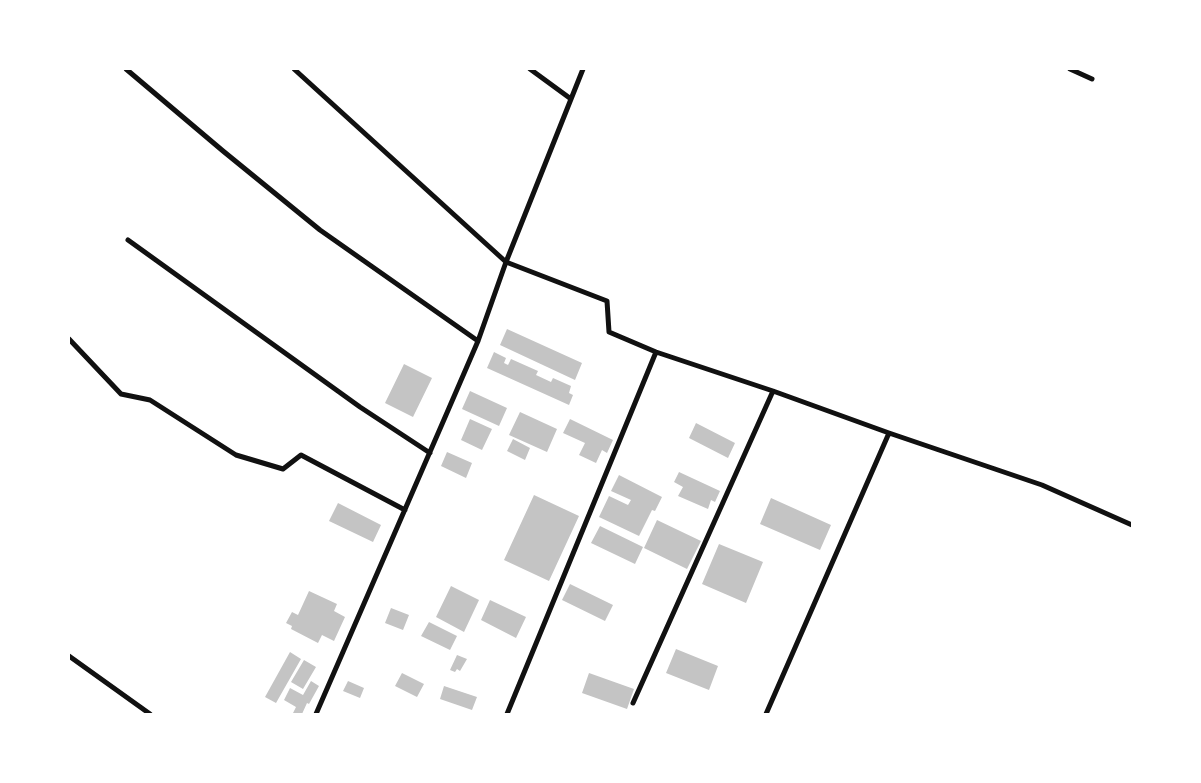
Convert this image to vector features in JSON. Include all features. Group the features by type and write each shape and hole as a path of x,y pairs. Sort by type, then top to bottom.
{"street":[{"path":"126,69 222,151 320,230 478,341"},
{"path":"294,69 506,262 607,301 609,332 656,352 1042,485 1132,525"},
{"path":"530,69 571,99"},
{"path":"318,713 478,341 506,262 583,69"},
{"path":"1070,69 1092,79"},
{"path":"128,240 360,407 430,453"},
{"path":"69,339 121,394 150,400 236,455 283,470 301,455 405,510"},
{"path":"507,714 656,352"},
{"path":"632,703 773,391"},
{"path":"766,714 889,433"},
{"path":"69,656 150,714"}],"building":[{"path":"507,329 582,363 575,380 500,345"},
{"path":"494,352 506,358 504,363 508,365 511,359 538,371 536,375 551,382 553,378 571,386 569,393 573,395 569,405 487,368"},
{"path":"404,364 432,378 413,417 385,403"},
{"path":"470,391 507,408 499,426 462,409"},
{"path":"520,412 557,429 547,452 509,435"},
{"path":"470,419 492,429 482,450 461,440"},
{"path":"570,419 613,440 607,453 602,450 596,463 579,455 585,443 563,433"},
{"path":"696,423 735,443 728,458 689,438"},
{"path":"513,439 530,448 525,460 507,451"},
{"path":"447,452 472,463 466,478 441,466"},
{"path":"679,472 720,491 715,502 711,500 708,509 678,496 683,487 674,482"},
{"path":"619,475 662,497 655,511 652,510 639,536 599,517 609,496 628,505 631,500 611,491"},
{"path":"534,495 579,516 549,581 504,560"},
{"path":"771,498 831,525 820,550 760,524"},
{"path":"338,503 381,525 373,542 329,521"},
{"path":"657,520 701,541 687,569 644,548"},
{"path":"600,526 643,547 635,564 591,543"},
{"path":"719,544 763,562 746,603 702,584"},
{"path":"570,584 613,605 605,621 562,600"},
{"path":"451,586 479,600 464,632 436,617"},
{"path":"309,591 337,604 334,611 345,617 334,641 322,635 318,643 291,629 292,626 286,623 292,612 298,615"},
{"path":"490,600 526,617 516,638 481,620"},
{"path":"391,608 409,615 403,630 385,623"},
{"path":"429,622 457,636 450,650 421,636"},
{"path":"676,649 718,666 709,690 666,673"},
{"path":"290,652 301,659 276,703 265,697"},
{"path":"457,655 467,659 460,671 457,669 455,672 450,670"},
{"path":"304,660 316,667 303,689 291,682"},
{"path":"402,673 424,684 417,697 395,686"},
{"path":"589,673 634,689 627,709 582,693"},
{"path":"311,681 319,686 309,704 307,703 302,714 293,713 296,707 284,700 290,688 303,695"},
{"path":"348,681 364,688 360,698 343,691"},
{"path":"444,686 477,697 472,710 440,699"}]}
